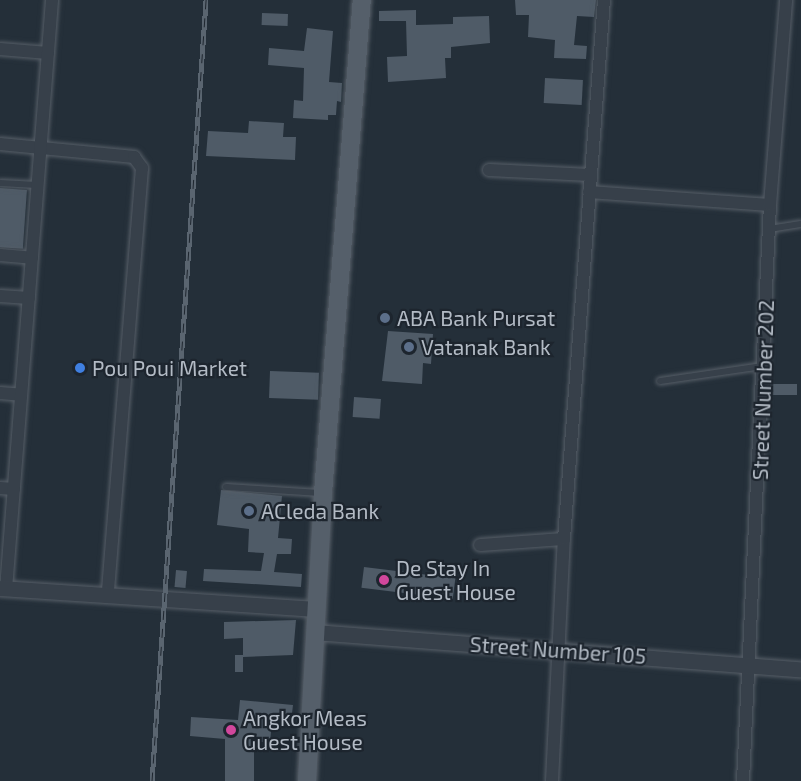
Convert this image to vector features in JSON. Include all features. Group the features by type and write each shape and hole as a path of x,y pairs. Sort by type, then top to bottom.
{"main road":[{"path":"307,781 323,493 362,0"}],"street":[{"path":"52,0 14,489 3,589 316,609"},
{"path":"552,781 564,539 604,0"},
{"name":"Street Number 202","path":"743,781 751,665 770,205 786,0"},
{"path":"0,49 48,53"},
{"path":"0,144 134,157 142,168 108,595"},
{"path":"489,170 590,175"},
{"path":"589,192 770,205"},
{"path":"0,255 32,258"},
{"path":"0,296 29,298"},
{"path":"0,393 21,394"},
{"path":"0,488 14,489"},
{"path":"480,545 564,539"},
{"name":"Street Number 105","path":"315,632 801,669"}],"lane":[{"path":"0,183 37,185"},
{"path":"769,229 801,224"},
{"path":"660,381 764,366"},
{"path":"226,487 323,493"}],"building":[{"path":"515,0 596,0 594,17 577,16 574,45 587,46 586,59 554,58 555,40 528,37 529,15 516,15"},
{"path":"416,10 416,25 453,24 453,17 489,16 490,43 451,47 451,58 445,58 446,78 388,82 387,57 407,56 406,21 379,21 379,11"},
{"path":"262,13 288,14 288,26 262,25"},
{"path":"307,28 333,31 329,82 342,83 341,102 337,101 336,115 328,115 328,120 293,118 294,100 303,101 304,68 268,65 269,48 304,51"},
{"path":"545,78 583,80 582,105 544,103"},
{"path":"249,121 284,123 283,137 296,137 295,160 206,156 208,131 248,133"},
{"path":"0,188 27,190 23,249 0,247"},
{"name":"Vatanak Bank","path":"388,331 433,334 431,364 423,363 422,384 382,381"},
{"path":"270,371 319,373 318,400 269,398"},
{"path":"770,384 797,384 797,395 770,395"},
{"path":"354,397 381,399 380,419 353,417"},
{"path":"221,490 282,496 278,538 292,539 291,554 277,554 274,572 302,574 301,587 203,581 204,569 261,571 264,553 248,552 249,529 217,525"},
{"path":"364,567 455,578 453,599 361,588"},
{"path":"176,570 187,571 185,588 175,587"},
{"path":"296,620 293,655 243,657 243,638 224,639 224,622"},
{"path":"235,655 243,655 243,672 235,672"},
{"path":"240,700 293,705 291,722 272,720 270,743 254,741 254,781 225,781 225,739 190,736 191,717 238,720"}],"railway":[{"path":"152,781 206,0"}],"place":[{"name":"ABA Bank Pursat","path":"385,318"},
{"name":"Vatanak Bank","path":"409,347"},
{"name":"Pou Poui Market","path":"80,368"},
{"name":"ACleda Bank","path":"249,511"},
{"name":"De Stay In Guest House","path":"384,580"},
{"name":"Angkor Meas Guest House","path":"231,730"}]}
